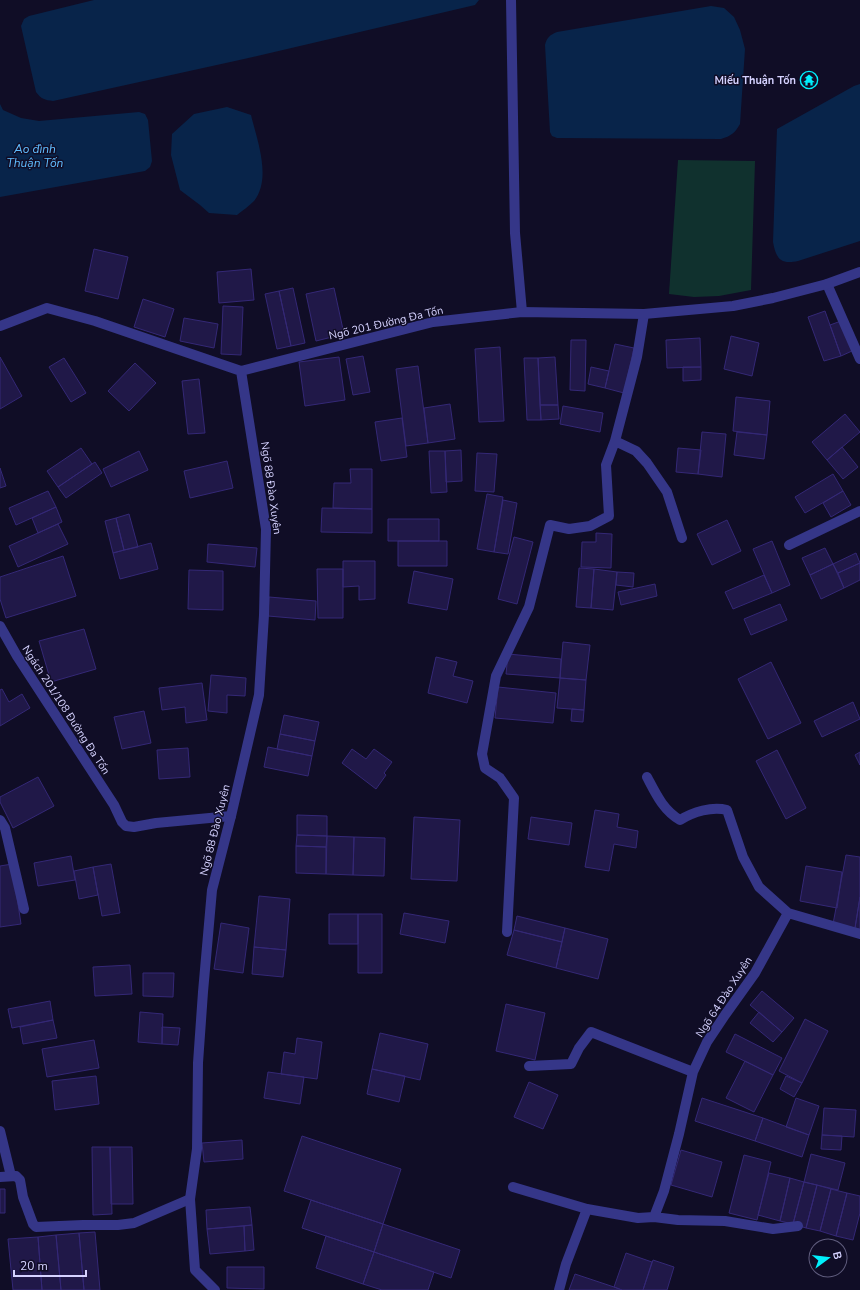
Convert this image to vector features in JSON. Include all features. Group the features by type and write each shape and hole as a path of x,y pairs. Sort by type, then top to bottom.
{"street":[{"path":"510,0 515,233 522,312"},
{"name":"Ngõ 201 Đường Đa Tốn","path":"241,371 433,322 522,312 644,314 733,306 773,298 827,284 860,272"},
{"path":"827,284 860,359"},
{"path":"0,326 47,308 95,321 241,371"},
{"path":"507,932 514,798 500,778 484,768 482,754 496,676 529,607 550,525 569,529 590,526 609,516 606,465 615,441 637,356 644,314"},
{"name":"Ngõ 88 Đào Xuyên","path":"215,1290 195,1270 190,1199 197,1150 198,1063 203,992 212,890 259,695 264,615 266,529 241,371"},
{"path":"615,441 636,451 647,463 667,492 682,538"},
{"path":"789,545 860,511"},
{"name":"Ngách 201/108 Đường Đa Tốn","path":"0,626 17,656 114,805 122,822 126,826 134,827 156,823 231,816"},
{"path":"647,777 660,802 671,814 680,820 688,815 707,810 719,808 727,810 743,857 759,887 788,913 860,934"},
{"path":"0,820 4,828 24,909"},
{"name":"Ngõ 64 Đào Xuyên","path":"654,1217 664,1191 693,1072 707,1042 724,1015 755,973 788,913"},
{"path":"529,1066 571,1064 579,1048 591,1032 693,1072"},
{"path":"0,1131 11,1176"},
{"path":"0,1177 16,1176 20,1180 23,1197 33,1224 36,1227 118,1225 134,1223 190,1199"},
{"path":"513,1187 587,1209 638,1218 654,1217 678,1220 725,1221 773,1229 798,1226"},
{"path":"558,1290 566,1264 587,1209"}],"green space":[{"path":"678,160 755,161 751,290 719,296 694,297 669,294"}],"water":[{"path":"94,0 479,0 475,5 244,59 53,101 43,99 36,92 21,26 24,19 29,16"},
{"path":"711,6 724,8 734,17 740,30 745,49 740,124 732,134 721,139 557,138 552,136 550,132 545,45 551,35 557,32"},
{"path":"860,84 860,241 798,261 783,261 777,256 773,242 777,129"},
{"name":"Ao đình Thuận Tốn","path":"0,104 3,110 21,118 39,121 139,112 145,114 148,120 152,161 150,167 145,171 0,197"},
{"path":"227,107 251,115 262,159 262,181 259,192 254,201 237,215 209,213 180,190 171,155 172,134 194,114"}],"building":[{"path":"94,249 128,257 118,299 85,291"},
{"path":"251,269 254,300 219,303 217,272"},
{"path":"293,288 305,343 291,346 279,291"},
{"path":"334,288 344,334 316,341 306,294"},
{"path":"279,291 291,346 277,349 265,294"},
{"path":"143,299 174,309 165,337 134,327"},
{"path":"223,306 243,307 241,355 221,354"},
{"path":"825,311 841,356 824,361 808,317"},
{"path":"184,318 218,324 214,348 180,341"},
{"path":"841,321 852,351 841,356 830,325"},
{"path":"731,336 759,343 752,376 724,369"},
{"path":"700,338 701,367 667,368 666,340"},
{"path":"571,340 586,340 585,391 570,390"},
{"path":"615,344 634,348 624,393 605,388"},
{"path":"500,347 504,421 479,422 475,349"},
{"path":"363,356 370,392 353,395 346,359"},
{"path":"0,357 22,396 0,409"},
{"path":"339,357 345,400 305,406 299,362"},
{"path":"555,357 558,405 540,405 538,358"},
{"path":"64,358 86,393 71,402 49,367"},
{"path":"524,358 538,358 541,420 527,420"},
{"path":"135,363 156,383 129,411 108,391"},
{"path":"418,366 428,443 406,446 396,369"},
{"path":"591,367 609,371 605,388 588,384"},
{"path":"683,367 701,367 701,380 683,381"},
{"path":"199,379 205,433 188,434 182,381"},
{"path":"736,397 770,401 767,435 733,431"},
{"path":"450,404 455,439 428,443 424,408"},
{"path":"540,405 558,405 559,419 541,420"},
{"path":"563,406 603,413 600,432 560,424"},
{"path":"845,414 860,432 827,460 812,442"},
{"path":"402,418 407,457 381,461 375,422"},
{"path":"702,432 726,434 722,477 698,474"},
{"path":"737,432 767,435 764,459 734,455"},
{"path":"842,447 858,467 843,479 827,460"},
{"path":"81,448 92,464 58,487 47,471"},
{"path":"678,448 701,450 698,474 676,472"},
{"path":"461,450 462,481 446,482 445,451"},
{"path":"139,451 148,470 111,487 103,469"},
{"path":"429,451 445,451 447,492 431,493"},
{"path":"477,453 497,454 494,492 475,491"},
{"path":"227,461 233,488 190,498 184,471"},
{"path":"95,462 102,473 66,498 58,487"},
{"path":"0,468 6,486 0,488"},
{"path":"350,469 372,469 372,509 333,508 334,483 351,483"},
{"path":"833,474 843,491 805,513 795,497"},
{"path":"48,491 56,507 16,525 9,508"},
{"path":"843,491 851,505 831,517 823,503"},
{"path":"487,494 503,497 494,552 477,549"},
{"path":"503,500 517,503 508,554 494,552"},
{"path":"56,507 62,522 38,533 32,518"},
{"path":"322,508 372,509 372,533 321,532"},
{"path":"129,514 138,547 124,550 116,518"},
{"path":"116,518 124,550 113,553 105,521"},
{"path":"388,519 439,519 439,541 388,541"},
{"path":"727,520 741,551 712,565 697,534"},
{"path":"58,524 68,544 18,567 9,546"},
{"path":"596,533 612,534 611,568 581,567 582,542 596,542"},
{"path":"514,537 533,542 517,604 498,599"},
{"path":"398,541 447,541 447,566 398,566"},
{"path":"772,541 790,585 772,593 753,549"},
{"path":"151,543 158,569 120,579 113,553"},
{"path":"208,544 257,548 255,567 207,562"},
{"path":"825,548 833,564 810,575 802,558"},
{"path":"856,553 860,563 838,573 833,564"},
{"path":"63,556 76,596 6,618 0,599 0,577"},
{"path":"343,561 375,561 375,599 359,600 359,586 343,587"},
{"path":"860,563 860,580 844,588 838,573"},
{"path":"833,564 844,588 821,599 810,575"},
{"path":"579,568 594,569 591,608 576,607"},
{"path":"317,569 343,569 343,618 318,618"},
{"path":"594,569 617,572 613,610 591,608"},
{"path":"189,570 223,571 223,610 188,609"},
{"path":"414,571 453,579 447,610 408,603"},
{"path":"617,572 634,573 633,587 616,585"},
{"path":"764,575 772,593 733,609 725,592"},
{"path":"655,584 657,596 621,605 618,592"},
{"path":"269,597 316,601 315,620 268,616"},
{"path":"780,604 787,620 751,635 744,619"},
{"path":"84,629 96,669 51,682 39,641"},
{"path":"563,642 590,645 586,680 560,678"},
{"path":"508,654 561,659 560,678 506,674"},
{"path":"436,657 457,662 453,676 473,681 467,703 428,693"},
{"path":"771,662 801,723 768,739 738,679"},
{"path":"211,675 246,678 245,696 227,695 227,713 208,711"},
{"path":"560,678 586,680 584,710 557,708"},
{"path":"202,683 207,720 186,723 185,707 162,710 159,688"},
{"path":"498,687 556,693 553,723 495,718"},
{"path":"2,689 9,702 22,694 30,708 0,726 0,690"},
{"path":"853,702 860,719 822,737 814,721"},
{"path":"572,709 584,710 583,722 571,721"},
{"path":"144,711 151,743 122,749 114,717"},
{"path":"284,715 319,722 315,741 280,734"},
{"path":"280,734 315,741 312,756 277,749"},
{"path":"268,747 312,756 308,776 264,767"},
{"path":"188,748 190,777 159,779 157,750"},
{"path":"352,749 366,759 374,749 392,762 384,773 386,775 376,789 342,763"},
{"path":"777,750 806,808 786,819 756,761"},
{"path":"860,752 860,765 855,755"},
{"path":"38,777 54,806 13,828 0,802 0,797"},
{"path":"595,810 619,814 617,827 638,831 636,848 614,844 609,871 585,867"},
{"path":"297,815 327,816 327,836 297,835"},
{"path":"414,817 460,820 457,881 411,879"},
{"path":"531,817 572,823 569,845 528,839"},
{"path":"297,835 327,836 326,847 296,846"},
{"path":"327,836 354,837 353,875 326,874"},
{"path":"354,837 385,838 384,876 353,875"},
{"path":"296,846 326,847 326,874 296,873"},
{"path":"846,855 860,857 860,897 855,928 833,924"},
{"path":"71,856 75,880 38,886 34,863"},
{"path":"12,864 21,924 0,927 0,866"},
{"path":"111,864 120,913 102,916 93,867"},
{"path":"806,866 842,872 837,908 800,901"},
{"path":"93,867 98,895 79,899 74,871"},
{"path":"259,896 290,899 286,950 254,947"},
{"path":"860,897 860,929 855,928"},
{"path":"404,913 449,921 445,943 400,934"},
{"path":"329,914 358,914 358,944 329,944"},
{"path":"358,914 382,914 382,973 358,973"},
{"path":"517,916 565,928 562,942 514,930"},
{"path":"221,923 249,928 243,973 214,969"},
{"path":"565,928 608,939 598,979 556,968"},
{"path":"514,930 562,942 556,968 507,955"},
{"path":"254,947 286,950 283,977 252,974"},
{"path":"130,965 132,994 95,996 93,967"},
{"path":"143,973 174,973 173,997 143,996"},
{"path":"762,991 794,1018 782,1032 750,1005"},
{"path":"50,1001 53,1020 12,1028 8,1009"},
{"path":"506,1004 545,1013 535,1060 496,1051"},
{"path":"140,1012 163,1014 162,1044 138,1042"},
{"path":"759,1012 782,1032 773,1042 750,1023"},
{"path":"805,1019 828,1031 802,1083 779,1071"},
{"path":"53,1020 57,1038 23,1044 20,1027"},
{"path":"162,1027 180,1028 178,1045 162,1044"},
{"path":"380,1033 428,1044 420,1080 372,1069"},
{"path":"735,1034 782,1058 773,1075 726,1052"},
{"path":"297,1038 322,1042 317,1079 281,1074 284,1052 295,1054"},
{"path":"94,1040 99,1068 47,1077 42,1049"},
{"path":"745,1061 773,1075 754,1112 726,1098"},
{"path":"372,1069 405,1076 399,1102 367,1094"},
{"path":"268,1072 304,1077 300,1104 264,1098"},
{"path":"96,1076 99,1104 55,1110 52,1081"},
{"path":"786,1076 802,1083 794,1097 780,1089"},
{"path":"529,1082 558,1095 543,1129 514,1117"},
{"path":"702,1098 763,1118 755,1141 695,1121"},
{"path":"796,1098 819,1106 809,1135 786,1127"},
{"path":"824,1108 856,1110 854,1137 822,1135"},
{"path":"763,1118 809,1135 802,1157 755,1141"},
{"path":"822,1135 842,1136 841,1150 821,1149"},
{"path":"302,1136 401,1169 383,1224 284,1191"},
{"path":"242,1140 243,1159 204,1162 202,1143"},
{"path":"92,1147 110,1147 112,1214 93,1215"},
{"path":"110,1147 132,1147 133,1204 111,1204"},
{"path":"681,1150 722,1162 712,1197 671,1185"},
{"path":"811,1154 845,1163 838,1190 804,1182"},
{"path":"744,1155 771,1162 757,1220 729,1213"},
{"path":"769,1173 790,1178 780,1221 758,1215"},
{"path":"790,1178 804,1182 793,1224 780,1221"},
{"path":"804,1182 817,1185 806,1228 793,1224"},
{"path":"817,1185 831,1189 820,1231 806,1228"},
{"path":"0,1189 5,1189 5,1213 0,1213"},
{"path":"831,1189 847,1193 836,1236 820,1231"},
{"path":"847,1193 860,1196 860,1213 853,1240 836,1236"},
{"path":"311,1200 383,1224 374,1252 302,1228"},
{"path":"250,1207 252,1225 207,1229 206,1210"},
{"path":"383,1224 460,1250 451,1278 374,1252"},
{"path":"252,1225 254,1250 245,1251 244,1226"},
{"path":"244,1226 245,1251 210,1254 207,1229"},
{"path":"95,1232 100,1290 84,1290 79,1233"},
{"path":"79,1233 84,1290 61,1290 56,1235"},
{"path":"56,1235 61,1290 42,1290 38,1237"},
{"path":"326,1236 374,1252 363,1284 316,1268"},
{"path":"38,1237 42,1290 13,1290 8,1239"},
{"path":"374,1252 434,1272 428,1290 382,1290 363,1284"},
{"path":"626,1253 652,1262 643,1290 622,1290 614,1287"},
{"path":"653,1260 674,1267 667,1290 643,1290"},
{"path":"227,1267 264,1267 264,1289 227,1288"},
{"path":"575,1274 614,1287 622,1290 569,1290"}],"place":[{"name":"Miếu Thuận Tốn","path":"809,80"}]}
